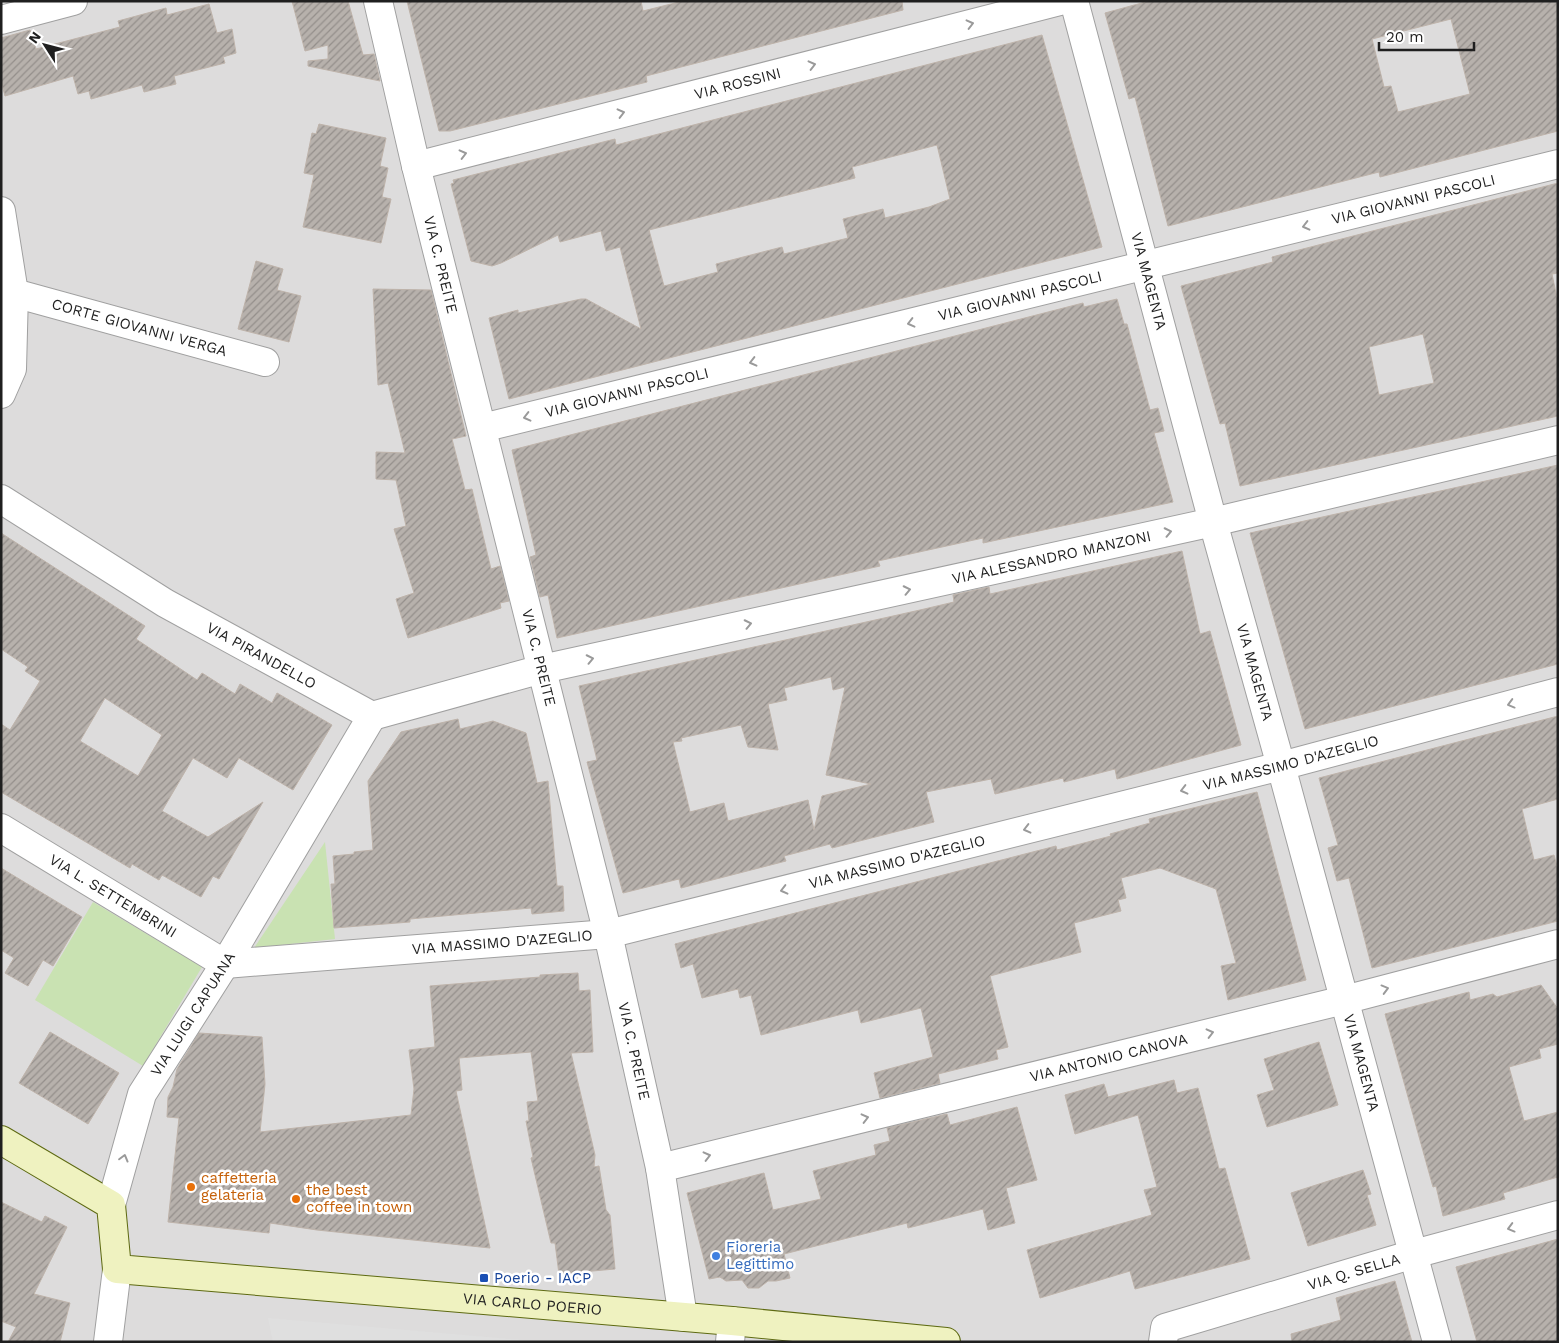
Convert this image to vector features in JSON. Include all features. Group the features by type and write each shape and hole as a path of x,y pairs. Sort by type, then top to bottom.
{"street":[{"path":"1,20 74,1"},
{"name":"VIA C. PREITE","path":"378,1 416,166 608,934 660,1168 683,1317"},
{"name":"VIA ROSSINI","path":"416,166 1060,1"},
{"name":"VIA MAGENTA","path":"1074,1 1437,1342"},
{"name":"VIA GIOVANNI PASCOLI","path":"482,428 1558,164"},
{"path":"1,211 14,294 12,369 1,394"},
{"name":"CORTE GIOVANNI VERGA","path":"14,294 265,362"},
{"name":"VIA ALESSANDRO MANZONI","path":"542,670 1214,522 1558,440"},
{"name":"VIA PIRANDELLO","path":"1,499 165,602 372,716"},
{"path":"372,716 542,670"},
{"name":"VIA MASSIMO D'AZEGLIO","path":"224,964 608,934 1281,766 1558,692"},
{"name":"VIA LUIGI CAPUANA","path":"108,1342 117,1269 111,1205 142,1094 224,964 372,716"},
{"name":"VIA L. SETTEMBRINI","path":"1,828 224,964"},
{"name":"VIA ANTONIO CANOVA","path":"660,1168 1344,1000 1558,944"},
{"path":"1,1140 111,1205"},
{"name":"VIA Q. SELLA","path":"1163,1342 1165,1328 1414,1254 1558,1216"},
{"name":"VIA CARLO POERIO","path":"117,1269 683,1317 731,1332 946,1342"}],"shaded area":[{"path":"1,1 1558,1 1558,1342 1,1342"},
{"path":"268,1318 545,1342 273,1342"}],"green space":[{"path":"325,842 335,939 254,948"},
{"path":"93,902 202,967 143,1066 35,1000"}],"building":[{"path":"292,1 348,1 363,55 374,54 380,81 308,66 308,61 328,59 328,45 305,51"},
{"path":"407,1 641,1 643,11 683,1 902,1 903,10 646,76 647,82 450,131 439,131"},
{"path":"1149,1 1558,1 1558,131 1380,177 1379,172 1168,226 1135,97 1129,99 1105,13","holes":["1451,19 1470,94 1398,112 1391,86 1384,87 1372,39"]},
{"path":"209,4 217,33 232,29 236,53 223,57 225,63 174,76 176,84 144,92 142,85 91,99 89,91 78,94 73,76 5,96 1,81 1,38 30,30 36,49 120,27 118,21 166,8 167,15"},
{"path":"1042,35 1102,247 509,399 489,318 518,310 518,313 586,299 641,329 620,247 606,251 601,231 560,242 558,235 492,266 471,261 451,184 454,183 453,180 615,139 616,145","holes":["937,145 950,199 929,207 885,218 883,209 843,219 848,238 784,254 782,247 716,264 718,272 664,286 649,230 855,178 852,167"]},
{"path":"319,124 386,138 380,166 388,168 382,197 391,199 381,243 303,227 314,175 304,173 312,133 316,134"},
{"path":"1558,183 1558,273 1552,274 1558,303 1558,416 1240,486 1225,423 1220,424 1181,286 1273,262 1272,257","holes":["1423,334 1434,383 1379,395 1369,347"]},
{"path":"256,261 283,269 277,290 301,296 289,342 238,329"},
{"path":"373,289 431,290 466,436 452,439 465,490 472,489 491,569 500,566 509,601 500,603 501,608 408,638 396,599 414,593 394,529 406,526 396,480 376,479 376,452 405,453 388,383 378,385"},
{"path":"1117,299 1124,324 1127,324 1150,410 1158,408 1164,431 1154,433 1173,502 983,543 983,538 878,561 880,566 557,638 548,595 540,597 530,557 536,555 512,450 1083,303 1084,307"},
{"path":"1558,465 1558,664 1305,729 1250,533"},
{"path":"1,533 145,626 136,639 197,680 202,673 235,694 240,684 272,703 277,693 332,725 293,790 239,758 227,778 193,758 162,811 208,837 263,802 219,879 213,876 201,897 162,875 159,880 132,864 130,868 1,792 1,724 10,730 40,681 25,671 28,667 1,649","holes":["105,698 162,735 138,776 80,741"]},
{"path":"1182,551 1200,634 1210,631 1241,745 1117,779 1115,769 1064,782 1063,778 995,794 991,779 926,792 934,822 832,848 830,844 784,856 786,861 681,888 679,879 623,893 587,762 597,760 579,686 954,602 953,595 989,587 990,594","holes":["831,677 833,690 845,687 826,775 871,784 822,796 814,830 808,800 728,821 724,803 690,812 673,742 682,741 681,738 741,725 748,747 778,750 768,704 787,700 784,688"]},
{"path":"1558,716 1558,799 1522,809 1534,860 1554,855 1558,870 1558,921 1372,968 1349,878 1337,881 1328,848 1338,845 1319,778"},
{"path":"458,719 460,729 493,721 526,733 537,783 548,781 557,886 563,886 564,911 532,914 531,908 410,919 410,922 334,928 331,884 335,884 333,856 373,850 368,781 401,732"},
{"path":"1257,792 1306,980 1228,1000 1221,966 1236,963 1216,889 1160,868 1121,878 1126,898 1118,900 1121,911 1074,923 1081,952 990,976 1008,1047 996,1050 998,1059 938,1074 940,1083 880,1098 874,1073 933,1057 921,1008 861,1023 858,1010 761,1035 751,995 740,998 738,989 702,998 693,964 681,968 675,944 1056,846 1057,850 1111,836 1110,834 1150,823 1149,819"},
{"path":"1,868 82,917 53,966 43,960 28,986 5,973 14,958 1,950"},
{"path":"578,973 579,991 590,990 593,1052 571,1053 595,1155 594,1167 599,1166 606,1210 610,1215 615,1269 559,1274 555,1243 551,1243 531,1158 533,1157 526,1121 529,1121 527,1102 538,1101 531,1052 459,1058 462,1090 456,1091 490,1248 317,1230 270,1223 269,1233 168,1222 179,1118 167,1117 168,1097 173,1087 177,1069 199,1033 262,1037 265,1084 260,1132 411,1115 414,1089 409,1050 435,1047 430,986"},
{"path":"1541,985 1558,1009 1558,1044 1539,1049 1541,1058 1509,1067 1524,1121 1558,1112 1558,1177 1503,1193 1505,1199 1443,1216 1436,1186 1433,1187 1385,1014 1469,992 1470,1000 1493,994 1497,997"},
{"path":"50,1032 119,1073 88,1124 19,1083"},
{"path":"1319,1042 1338,1105 1267,1127 1257,1095 1274,1090 1264,1059"},
{"path":"1174,1080 1177,1093 1198,1088 1219,1169 1225,1168 1250,1259 1135,1289 1130,1271 1040,1298 1027,1250 1152,1215 1144,1190 1157,1187 1138,1115 1075,1134 1065,1095 1104,1084 1108,1097"},
{"path":"1017,1107 1037,1180 1006,1188 1015,1223 988,1230 983,1209 908,1228 907,1223 784,1254 790,1278 768,1281 759,1288 748,1288 742,1280 726,1281 720,1277 709,1279 687,1193 764,1173 773,1210 821,1199 813,1171 876,1155 874,1145 890,1141 887,1128 947,1114 950,1125"},
{"path":"1363,1170 1371,1194 1367,1195 1376,1225 1308,1246 1291,1193"},
{"path":"1,1202 42,1222 45,1216 67,1227 34,1294 70,1303 60,1342 8,1342 16,1327 1,1321"},
{"path":"1558,1239 1558,1342 1477,1342 1456,1267"},
{"path":"1395,1281 1412,1342 1292,1342 1291,1334 1341,1320 1336,1298"}],"place":[{"name":"caffetteria gelateria","path":"191,1187"},
{"name":"the best coffee in town","path":"296,1199"},
{"name":"Fioreria Legittimo","path":"716,1256"},
{"name":"Poerio - IACP","path":"484,1278"}]}
